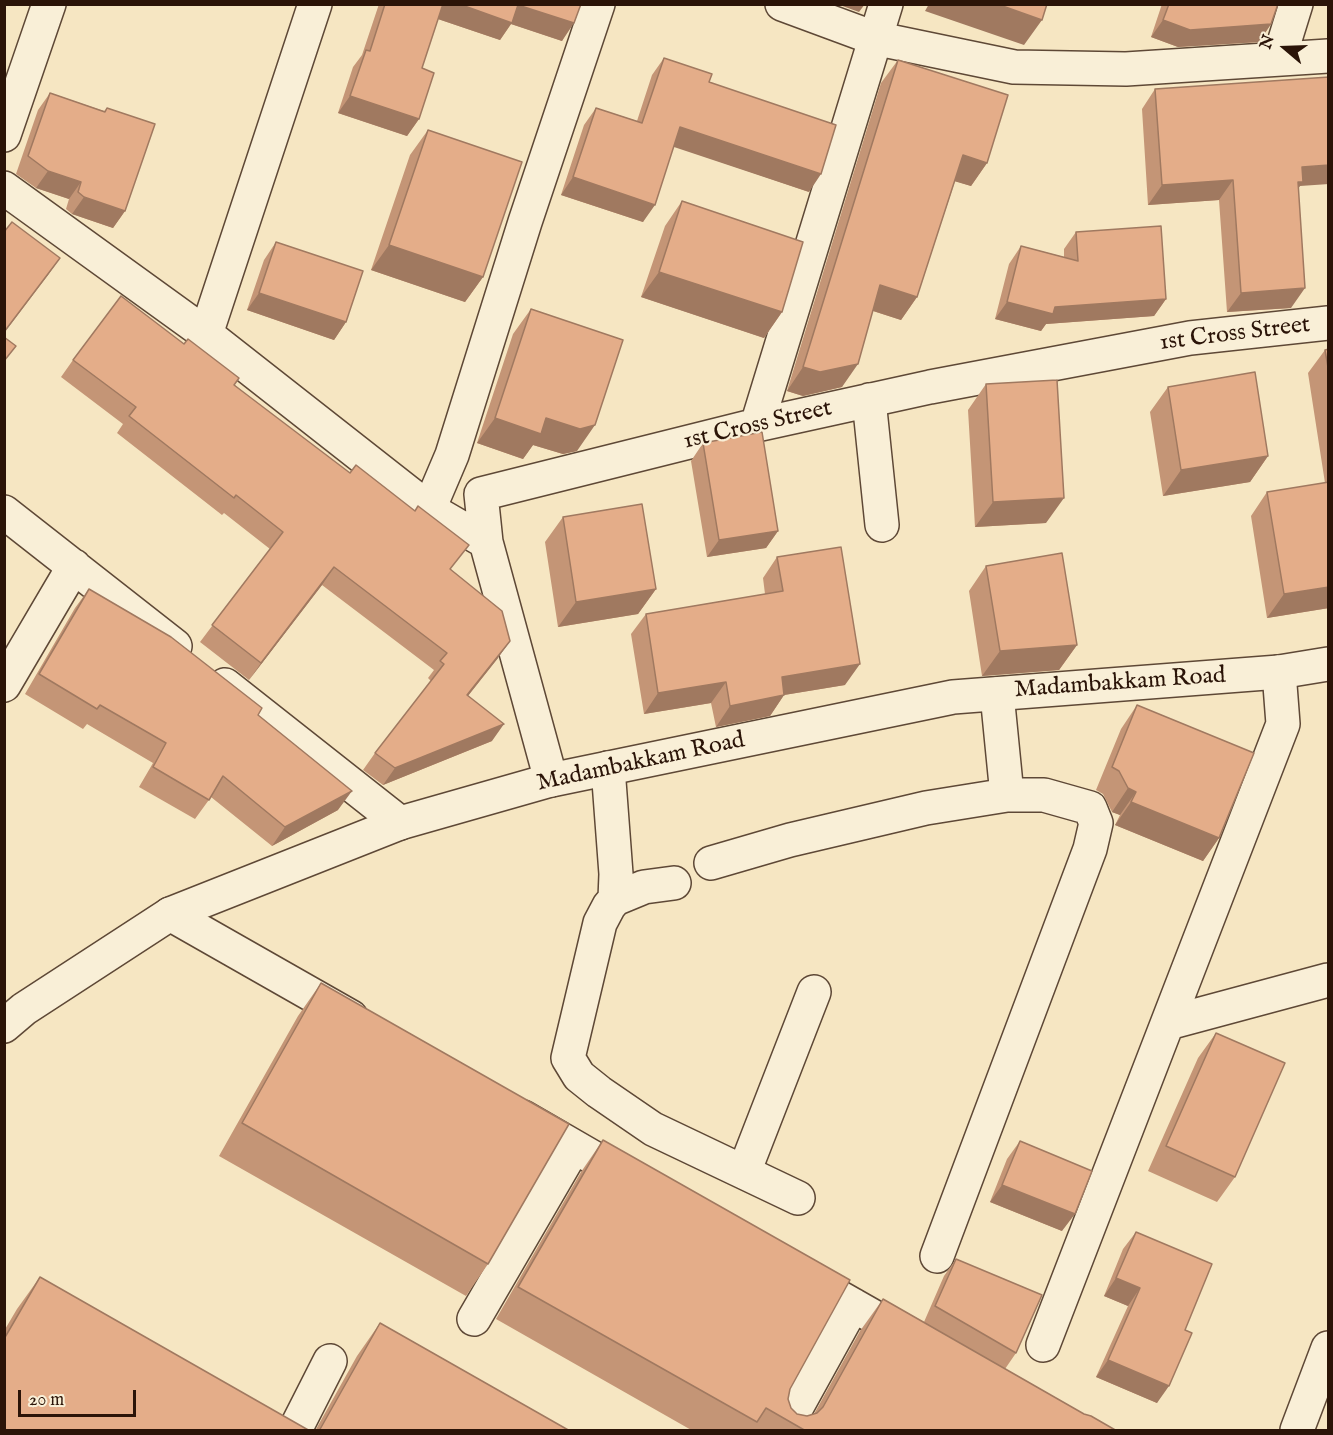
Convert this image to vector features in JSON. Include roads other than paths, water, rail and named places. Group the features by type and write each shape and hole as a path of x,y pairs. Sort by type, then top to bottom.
{"street":[{"path":"4,135 49,4"},
{"path":"206,334 315,4"},
{"path":"429,509 452,455 525,222 598,4"},
{"path":"782,4 874,38 1014,67 1126,69 1329,56"},
{"path":"757,425 886,4"},
{"path":"1279,59 1296,4"},
{"path":"4,188 206,334 429,509 486,542"},
{"name":"1st Cross Street","path":"481,495 757,425 930,387 1190,338 1329,323"},
{"path":"869,400 882,525"},
{"path":"452,455 481,495 486,542 551,780"},
{"path":"4,512 400,823"},
{"path":"4,685 74,566"},
{"name":"Madambakkam Road","path":"4,1026 24,1009 170,914 400,823 551,780 953,697 1279,672 1329,664"},
{"path":"1043,1345 1283,724 1279,672"},
{"path":"997,694 1007,795"},
{"path":"608,768 616,874 615,899"},
{"path":"711,863 790,840 914,811 1007,795 1044,795 1090,808 1096,823 1090,849 937,1256"},
{"path":"674,883 644,887 615,899 609,906 600,923 567,1058 579,1076 598,1092 653,1130 798,1198"},
{"path":"170,914 372,1029"},
{"path":"1168,1023 1329,980"},
{"path":"744,1172 814,992"},
{"path":"493,1100 657,1194"},
{"path":"474,1319 574,1147"},
{"path":"781,1264 941,1356"},
{"path":"784,1431 853,1305"},
{"path":"1297,1431 1329,1348"},
{"path":"294,1431 330,1361"}]}
